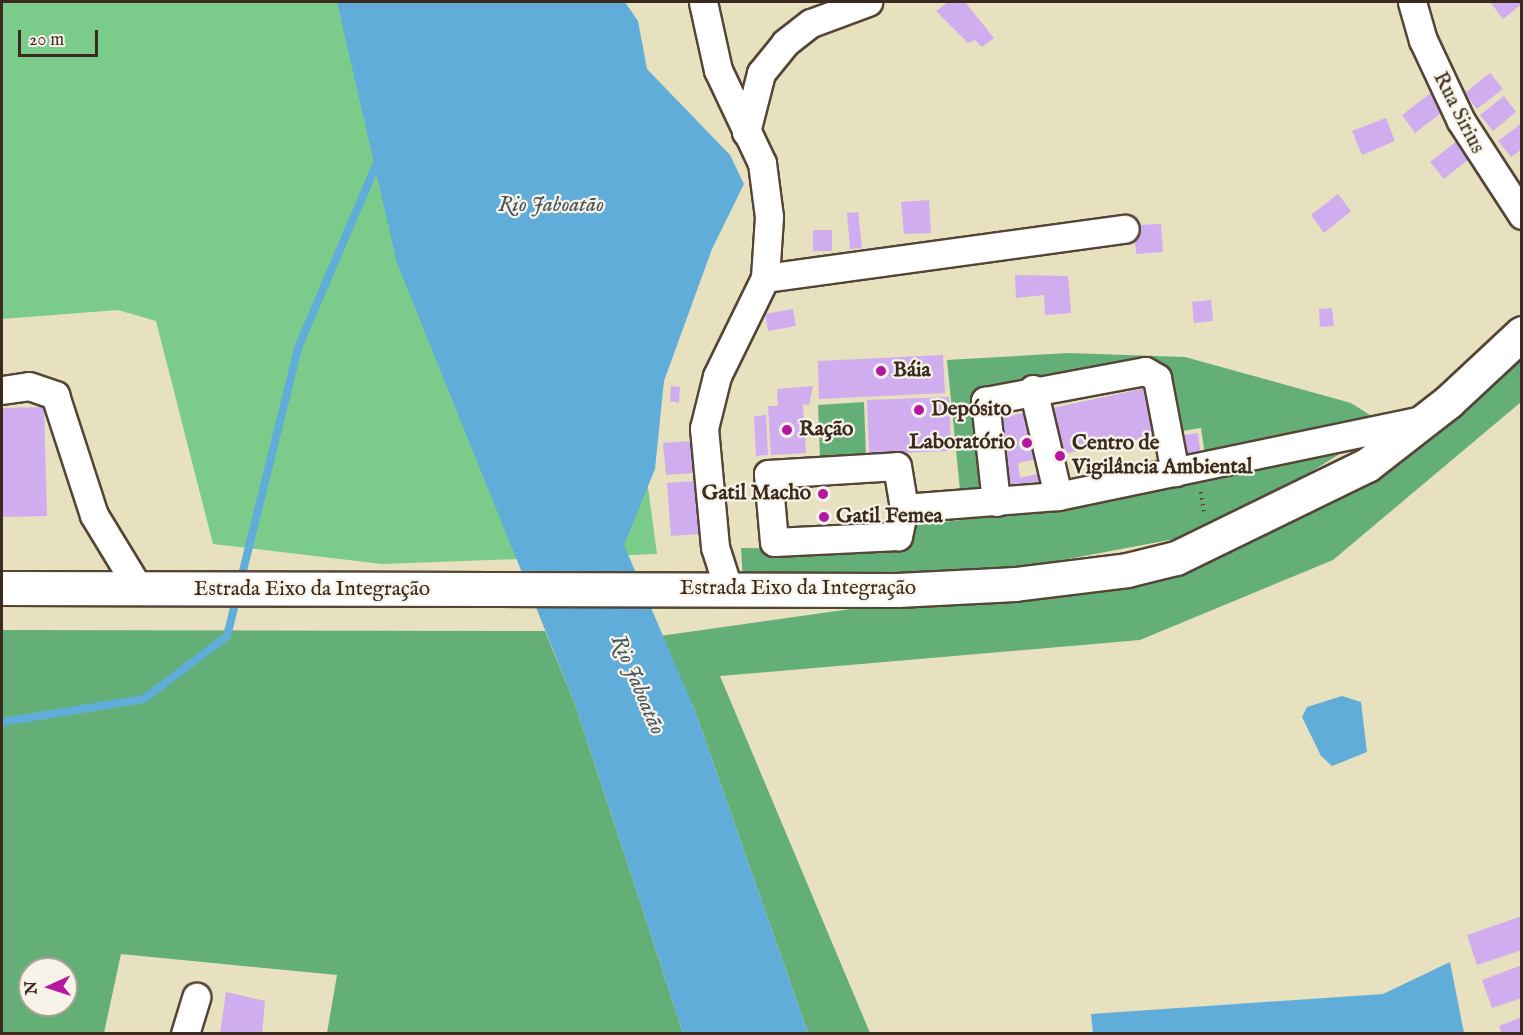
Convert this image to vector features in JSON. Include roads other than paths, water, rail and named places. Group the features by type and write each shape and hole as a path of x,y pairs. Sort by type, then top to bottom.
{"main road":[{"name":"Estrada Eixo da Integração","path":"2,588 714,591 1015,584 1137,568 1208,543 1367,465 1510,356 1521,333"}],"street":[{"path":"703,2 718,70 766,184 765,278 717,376 704,428 715,548 714,591"},
{"path":"746,132 761,73 784,43 811,23 868,2"},
{"name":"Rua Sirius","path":"1412,2 1423,40 1461,122 1521,215"},
{"path":"765,278 1125,229"},
{"path":"996,502 985,401 1033,389 1153,371 1175,472"},
{"path":"2,390 29,386 55,395 67,423 74,470 94,515 139,590"},
{"path":"1033,389 1058,496"},
{"path":"904,508 1058,496 1428,419"},
{"path":"897,466 903,476 904,508 902,532 893,538 778,545 772,537 765,479 778,470 897,466"},
{"path":"185,1034 196,997"}],"water":[{"name":"Rio Jaboatão","path":"337,2 625,2 638,21 647,69 730,155 744,184 712,249 664,381 655,469 624,545 694,708 808,1033 683,1033 575,704 397,263"},
{"path":"1342,696 1361,702 1367,752 1332,766 1321,756 1302,717 1307,707"},
{"path":"1450,962 1464,1033 1093,1033 1091,1014 1383,994"}],"waterway":[{"path":"240,583 298,348 379,158"},
{"path":"2,722 144,699 227,636 237,596"}],"place":[{"name":"Báia","path":"881,371"},
{"name":"Depósito","path":"919,410"},
{"name":"Ração","path":"787,430"},
{"name":"Laboratório","path":"1027,443"},
{"name":"Centro de Vigilância Ambiental","path":"1060,456"},
{"name":"Gatil Macho","path":"823,494"},
{"name":"Gatil Femea","path":"824,517"}]}
